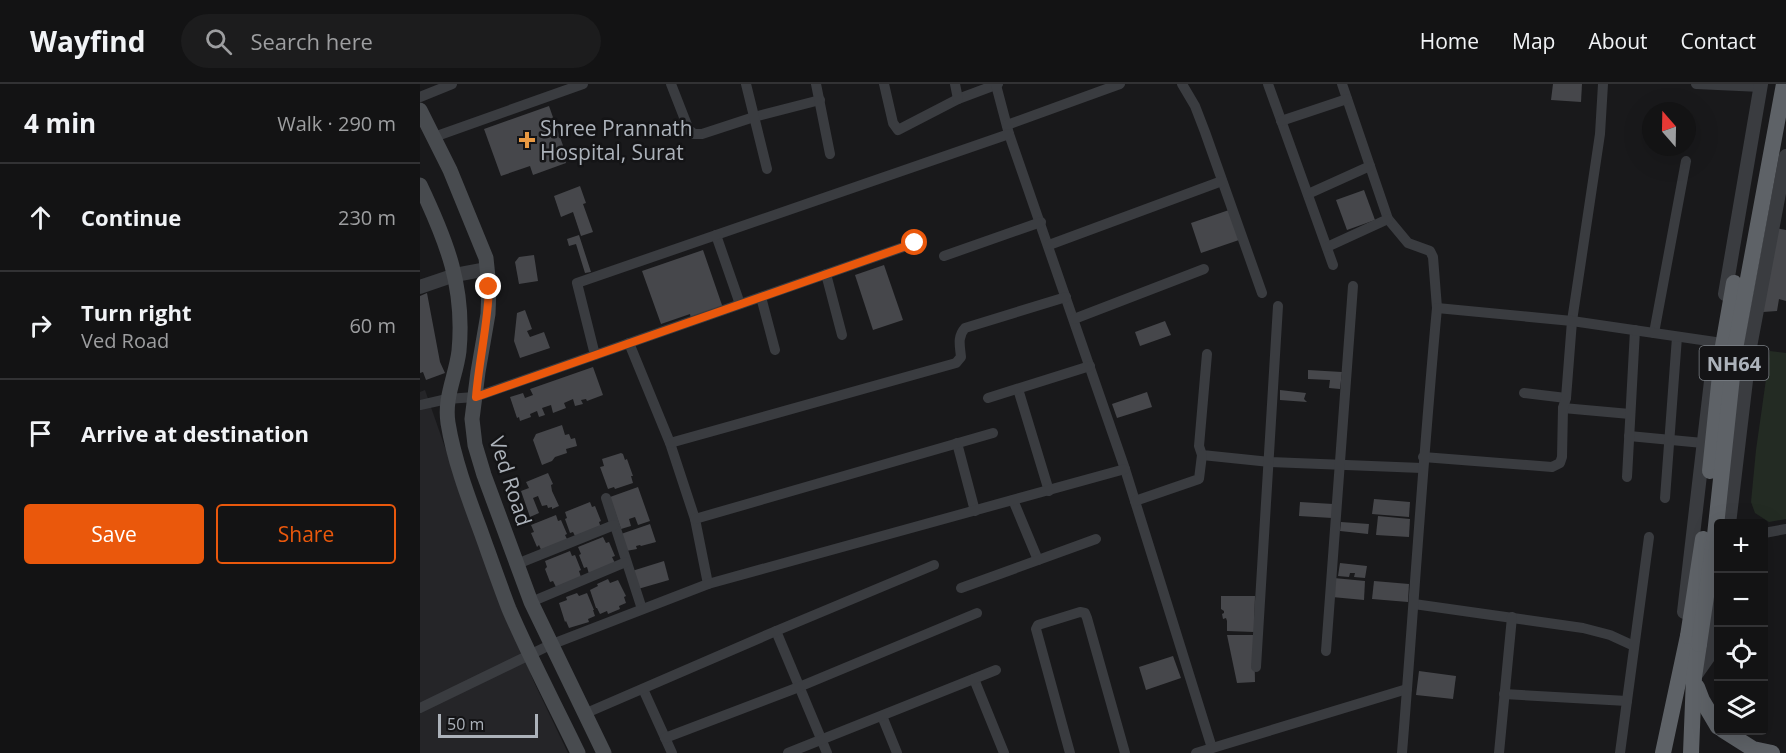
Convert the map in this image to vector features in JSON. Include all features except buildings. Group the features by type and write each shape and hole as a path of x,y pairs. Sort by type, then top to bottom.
{"highway":[{"name":"NH64","path":"1663,753 1684,662 1694,640 1715,535 1735,349 1784,84"},
{"name":"NH64","path":"1691,753 1694,640 1723,346 1765,85"},
{"path":"1694,677 1702,700 1714,718"},
{"path":"1731,735 1753,749 1772,753"},
{"path":"1778,753 1786,752"}],"main road":[{"name":"Ved Road","path":"420,110 476,230 486,258 489,287 488,314 472,419 475,445 531,602 604,753"},
{"name":"Ved Road","path":"420,185 446,243 460,301 461,325 458,355 447,399 448,420 455,456 509,608 578,753"}],"street":[{"path":"420,97 452,84"},
{"path":"434,137 583,84"},
{"path":"671,84 689,130 694,134 702,134 754,117 820,100"},
{"path":"746,84 767,169"},
{"path":"816,84 830,154"},
{"path":"884,84 893,123 898,130 958,99 997,85 1008,129 1125,469 1212,748"},
{"path":"955,84 958,99"},
{"path":"595,355 577,283 1008,129 1120,84"},
{"path":"1182,84 1195,106 1262,293"},
{"path":"1268,84 1333,265"},
{"path":"1342,84 1388,219 1408,243 1430,251 1433,257 1437,308 1422,463 1402,753"},
{"path":"1202,455 1270,462 1341,464 1552,466 1560,464 1572,321 1600,134 1603,84"},
{"path":"1684,662 1681,637 1716,343 1765,85 1696,84"},
{"path":"1281,121 1347,99"},
{"path":"1730,519 1750,347 1786,156"},
{"path":"1654,333 1686,161"},
{"path":"1308,194 1370,166"},
{"path":"1049,245 1222,181"},
{"path":"1326,247 1388,219"},
{"path":"944,256 1041,222"},
{"path":"716,235 740,304"},
{"path":"420,405 447,399 476,397 915,243"},
{"path":"420,286 455,275 487,269"},
{"path":"1074,319 1204,269"},
{"path":"826,274 842,335"},
{"path":"1326,651 1353,286"},
{"path":"761,297 776,350"},
{"path":"670,443 956,363 961,357 959,339 964,328 1066,297"},
{"path":"1256,667 1278,306"},
{"path":"1437,308 1572,321 1750,347"},
{"path":"1626,477 1635,330"},
{"path":"1665,498 1677,337"},
{"path":"629,343 670,443 695,519 708,584"},
{"path":"1135,501 1200,479 1202,455 1199,446 1207,354"},
{"path":"988,398 1090,366"},
{"path":"1018,389 1048,490"},
{"path":"1524,393 1565,403 1630,414"},
{"path":"695,519 993,432"},
{"path":"1629,436 1703,443"},
{"path":"957,443 975,511"},
{"path":"420,708 529,654 708,584 1125,469"},
{"path":"606,498 642,609"},
{"path":"1013,500 1038,560"},
{"path":"517,564 614,525"},
{"path":"1768,532 1786,529"},
{"path":"1620,753 1649,537"},
{"path":"961,588 1096,539"},
{"path":"531,602 626,562"},
{"path":"584,714 934,565"},
{"path":"1414,604 1512,616 1583,628 1610,634 1634,646"},
{"path":"1070,753 1036,629 1038,625 1080,612 1085,613 1087,618 1125,753"},
{"path":"665,738 799,687 977,613"},
{"path":"1499,753 1512,616"},
{"path":"1694,677 1709,656 1714,624"},
{"path":"776,631 827,753"},
{"path":"788,753 996,670"},
{"path":"974,679 1004,753"},
{"path":"643,689 672,753"},
{"path":"1197,753 1407,689"},
{"path":"1504,694 1627,701"},
{"path":"882,716 897,753"}],"shaded area":[{"path":"1770,351 1786,353 1786,519 1769,522 1768,519 1755,513 1751,502"},
{"path":"425,390 478,542 534,682 568,753 420,753 420,392"}],"place":[{"name":"Shree Prannath Hospital, Surat","path":"527,140"}],"route":[{"path":"489,287 488,314 476,397 915,243"}]}
